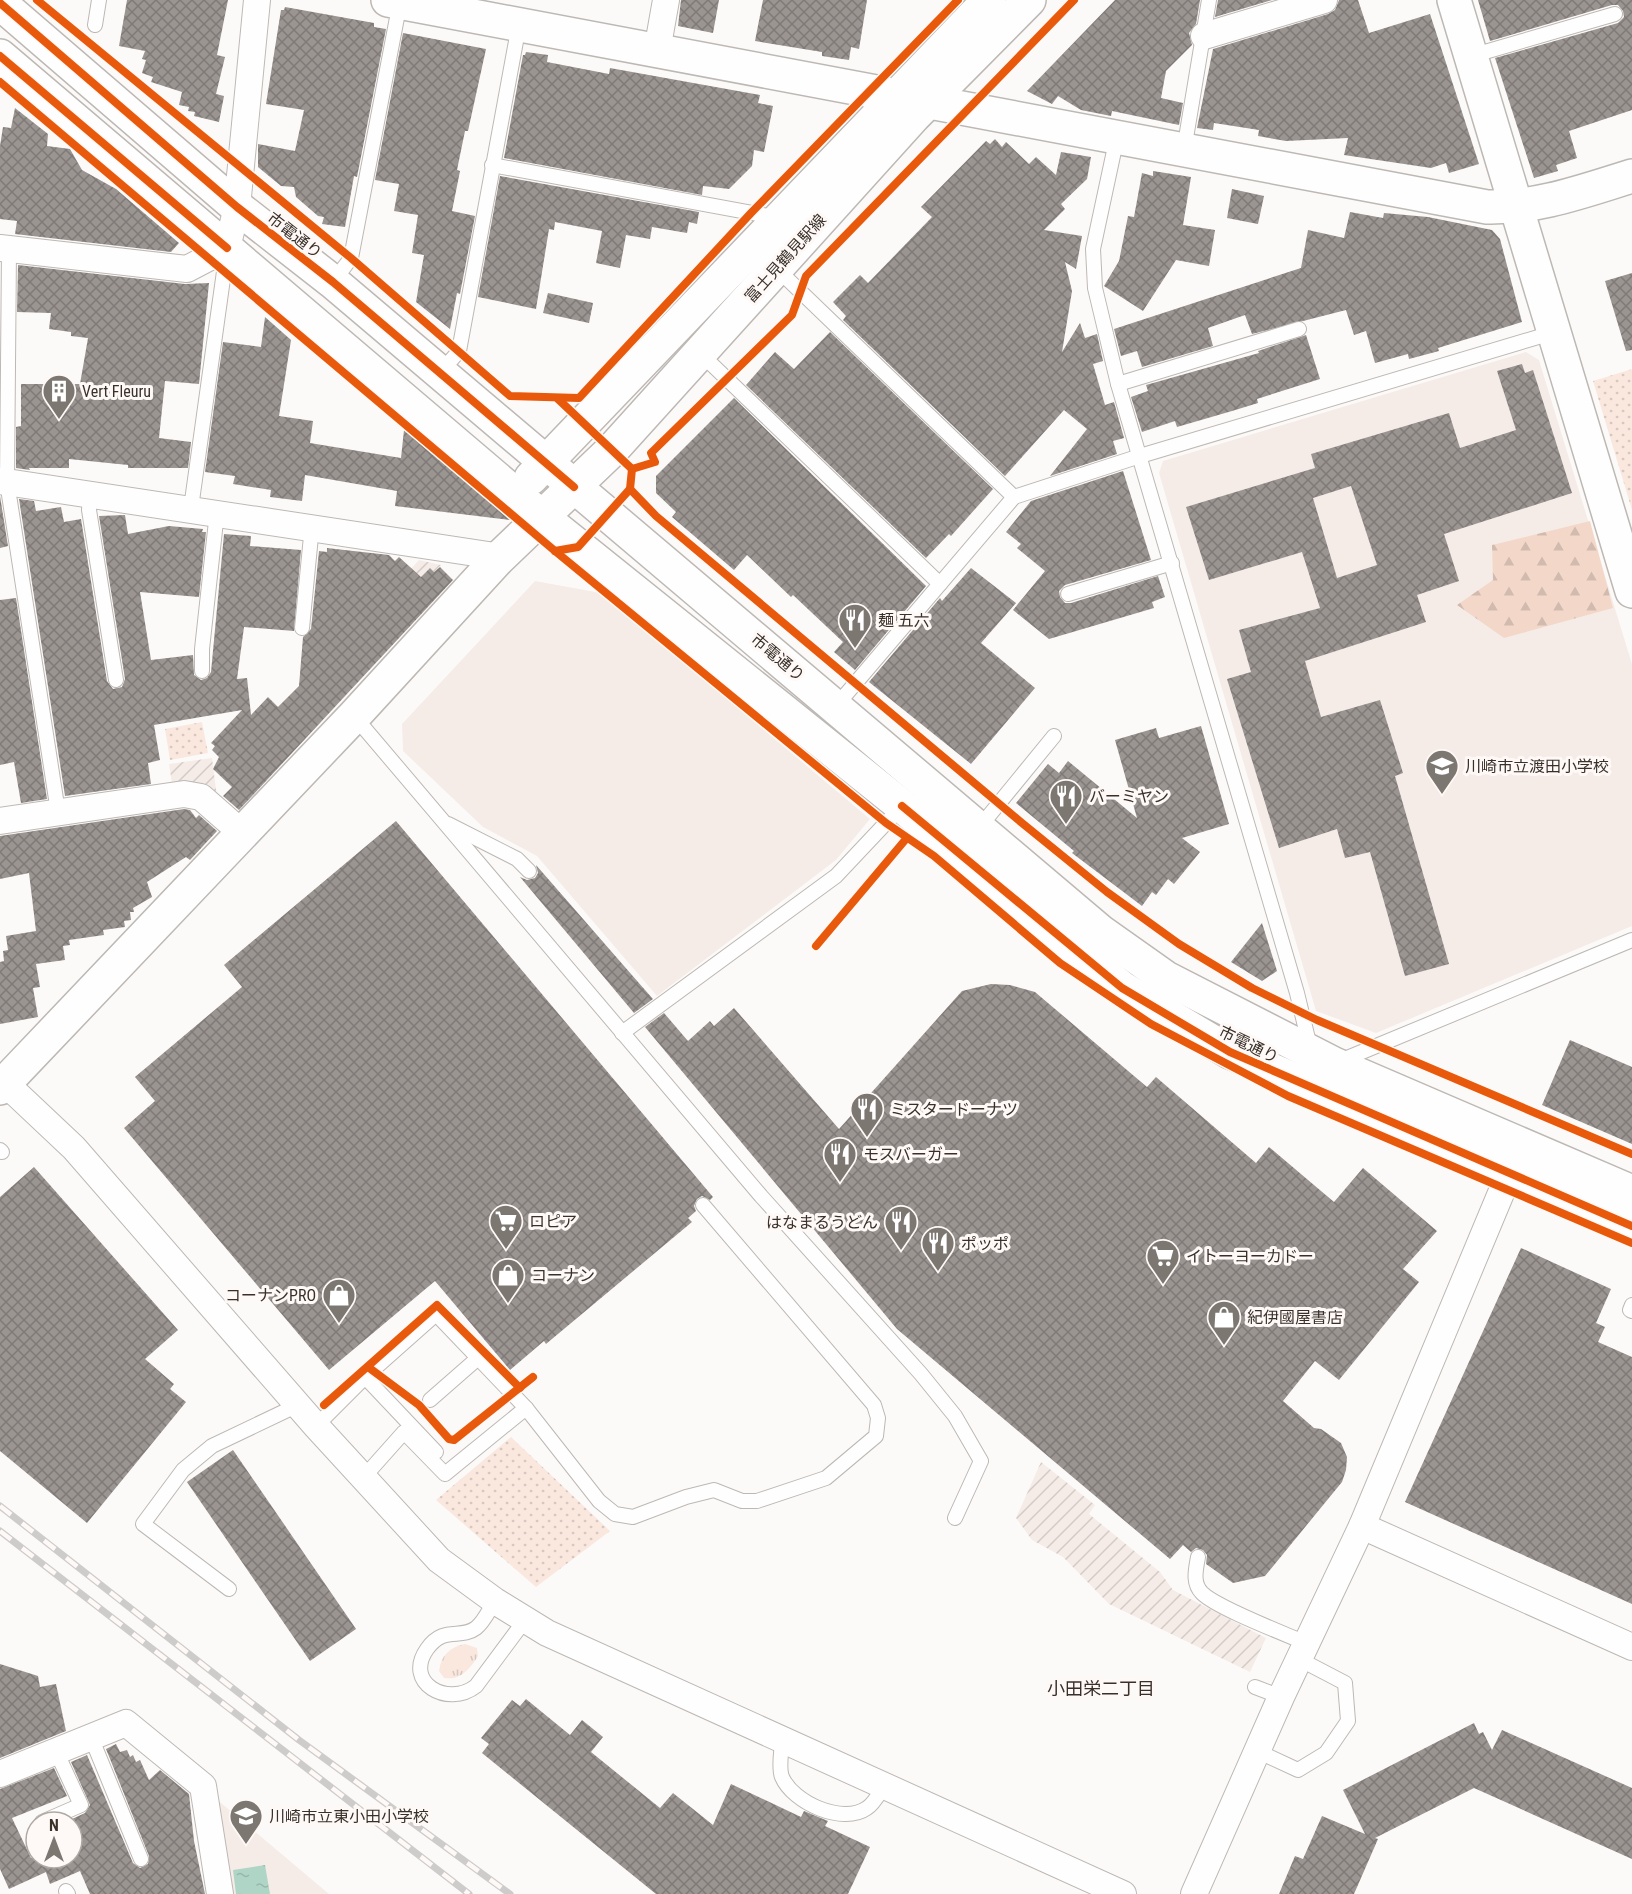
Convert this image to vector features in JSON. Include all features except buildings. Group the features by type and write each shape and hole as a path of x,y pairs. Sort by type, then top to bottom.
{"street":[{"path":"4,249 187,269 227,248 237,207 257,0"},
{"path":"657,51 666,0"},
{"name":"富士見鶴見駅線","path":"515,494 989,0"},
{"name":"富士見鶴見駅線","path":"3,1085 354,716 498,559 612,450 927,103 1029,0"},
{"path":"1204,36 1324,0"},
{"path":"1454,0 1632,591"},
{"path":"394,1 444,5 519,25 1487,207 1518,208 1545,203 1632,176"},
{"name":"市電通り","path":"0,3 237,207 333,282 1101,932 1166,978 1323,1057 1632,1192"},
{"name":"市電通り","path":"0,56 542,517 902,806 1122,988 1230,1052 1632,1226"},
{"path":"3,481 312,526 495,556 498,559"},
{"path":"0,822 58,812 192,795 201,797 242,833"},
{"path":"3,1085 74,1148 297,1405 439,1560 495,1601 525,1620 782,1740 1123,1894"},
{"path":"1194,1894 1281,1697 1362,1526 1509,1174"},
{"path":"1362,1526 1632,1647"},
{"path":"0,1774 126,1723 203,1786 219,1894"}],"lane":[{"path":"95,25 99,0"},
{"path":"1184,150 1209,0"},
{"path":"333,282 351,258 394,1"},
{"path":"1471,56 1615,14"},
{"path":"440,373 459,351 519,25"},
{"path":"1117,137 1093,249 1095,288 1118,384 1297,993 1323,1057 1632,940"},
{"path":"492,165 778,218"},
{"path":"191,508 227,248"},
{"path":"4,249 3,481 58,812"},
{"path":"776,268 1014,496"},
{"path":"1118,384 1299,329"},
{"path":"836,706 1014,496 1555,332"},
{"path":"700,353 940,584"},
{"path":"90,495 88,510 116,680"},
{"path":"202,671 202,649 217,512"},
{"path":"302,628 312,526"},
{"path":"1068,594 1172,563"},
{"path":"354,716 622,1033 955,1416 981,1461 955,1518"},
{"path":"978,829 1054,736"},
{"path":"622,1033 836,876 902,806"},
{"path":"441,820 517,859 529,871"},
{"path":"316,1426 365,1377 435,1314 524,1406 599,1501 615,1514 633,1517 686,1497 714,1490 742,1501 757,1500 826,1478 876,1436 878,1418 874,1405 703,1205"},
{"path":"1632,1305 1630,1310 1632,1311"},
{"path":"430,1400 478,1358"},
{"path":"365,1377 448,1464 524,1406"},
{"path":"229,1590 143,1524 183,1470 212,1446 297,1405"},
{"path":"363,1478 404,1432 445,1474 524,1406"},
{"path":"1198,1557 1195,1577 1201,1592 1303,1651 1345,1683 1348,1721 1326,1753 1298,1770 1257,1751"},
{"path":"495,1601 477,1627 468,1632 450,1632 435,1639 426,1651 421,1664 422,1678 431,1689 444,1695 466,1694 476,1686 525,1620"},
{"path":"1255,1687 1281,1697"},
{"path":"91,1737 141,1859"},
{"path":"782,1740 781,1776 794,1794 812,1806 825,1811 852,1812 867,1808 884,1786"},
{"path":"56,1751 81,1805 70,1810"}],"shaded area":[{"name":"川崎市立渡田小学校","path":"1526,352 1539,360 1632,664 1632,926 1376,1033 1316,1011 1159,473 1163,461"},
{"path":"419,560 441,565 434,572 430,568 425,573 428,576 418,586 406,574"},
{"path":"535,581 601,593 870,819 836,860 657,996 537,856 483,827 403,751 402,724"},
{"path":"212,758 217,797 173,790 169,764"},
{"path":"1041,1462 1095,1505 1089,1514 1160,1572 1173,1590 1266,1638 1250,1672 1109,1604 1063,1557 1032,1540 1016,1518"},
{"name":"川崎市立東小田小学校","path":"214,1797 329,1894 229,1894"}],"green space":[{"path":"1632,369 1632,510 1593,381"},
{"path":"1590,521 1613,608 1504,638 1457,605 1493,580 1492,545"},
{"path":"202,722 208,753 170,760 165,729"},
{"path":"511,1437 610,1531 536,1587 436,1500"},
{"path":"465,1644 477,1648 478,1656 460,1676 444,1678 439,1671 444,1656 455,1647"}],"water":[{"path":"265,1865 270,1894 236,1894 233,1870"}],"railway":[{"path":"0,1506 299,1740 510,1894"},
{"path":"0,1531 469,1894"}],"cycle path":[{"path":"37,0 351,258 510,396 579,398 751,213 958,0"},
{"path":"555,551 578,547 630,489 632,469 655,462 651,453 792,315 806,276 1074,0"},
{"path":"0,3 237,207 333,282 574,487"},
{"path":"0,56 227,248"},
{"path":"0,82 555,551 886,823 934,856 1060,963 1151,1024 1288,1096 1632,1243"},
{"path":"558,399 632,469"},
{"path":"630,489 656,516 1022,823 1107,892 1179,944 1252,988 1317,1020 1632,1154"},
{"path":"902,806 1122,988 1230,1052 1632,1226"},
{"path":"816,946 906,839"},
{"path":"324,1405 437,1305 520,1388"},
{"path":"368,1367 419,1405 449,1439 454,1440 533,1377"}],"place":[{"name":"Vert Fleuru","path":"59,420"},
{"name":"麺 五六","path":"855,649"},
{"name":"川崎市立渡田小学校","path":"1442,795"},
{"name":"バーミヤン","path":"1066,825"},
{"name":"ミスタードーナツ","path":"867,1138"},
{"name":"モスバーガー","path":"840,1183"},
{"name":"ロピア","path":"506,1250"},
{"name":"はなまるうどん","path":"901,1251"},
{"name":"ポッポ","path":"938,1272"},
{"name":"イトーヨーカドー","path":"1163,1285"},
{"name":"コーナン","path":"508,1304"},
{"name":"コーナンPRO","path":"339,1324"},
{"name":"紀伊國屋書店","path":"1224,1346"},
{"name":"川崎市立東小田小学校","path":"246,1845"}],"district":[{"name":"小田栄二丁目","path":"1101,1689"}]}
